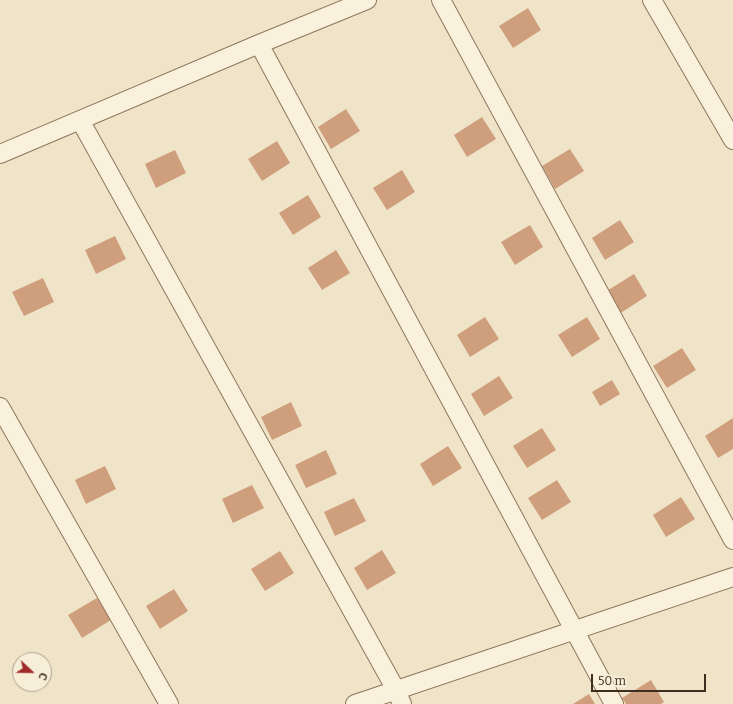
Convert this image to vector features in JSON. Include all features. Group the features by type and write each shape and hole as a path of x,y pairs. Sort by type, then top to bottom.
{"street":[{"path":"0,154 258,44 367,0"},
{"path":"441,0 733,540"},
{"path":"652,0 733,140"},
{"path":"258,44 614,704"},
{"path":"80,120 399,697"},
{"path":"0,406 169,704"},
{"path":"355,704 399,697 574,630 733,577"}],"building":[{"path":"528,8 541,30 513,48 499,26"},
{"path":"346,109 360,131 331,149 318,127"},
{"path":"482,117 496,139 467,157 454,135"},
{"path":"277,141 290,163 262,181 248,159"},
{"path":"570,149 584,171 555,189 542,166"},
{"path":"175,150 186,173 156,188 145,164"},
{"path":"402,170 415,192 387,210 373,188"},
{"path":"308,195 321,217 293,235 279,213"},
{"path":"620,220 634,242 605,260 592,238"},
{"path":"530,225 543,247 515,265 501,242"},
{"path":"115,236 126,259 96,274 85,250"},
{"path":"336,250 350,273 322,290 308,268"},
{"path":"634,274 647,296 619,314 605,292"},
{"path":"43,278 54,302 24,316 12,292"},
{"path":"485,317 499,339 470,357 457,335"},
{"path":"587,317 600,339 572,357 558,335"},
{"path":"682,348 696,370 667,388 653,366"},
{"path":"499,376 513,398 484,416 471,394"},
{"path":"612,380 620,394 600,406 592,392"},
{"path":"291,402 302,426 272,440 261,417"},
{"path":"733,418 733,449 718,458 705,436"},
{"path":"542,428 556,450 527,468 513,446"},
{"path":"448,446 462,468 433,486 420,464"},
{"path":"326,450 337,474 306,488 295,465"},
{"path":"105,466 116,489 86,504 75,480"},
{"path":"557,480 571,502 542,520 528,498"},
{"path":"252,485 264,508 233,523 222,499"},
{"path":"681,497 695,519 666,537 653,515"},
{"path":"354,498 366,521 335,536 324,512"},
{"path":"382,550 396,573 367,590 354,568"},
{"path":"280,551 294,573 265,591 251,569"},
{"path":"174,589 188,611 160,629 146,606"},
{"path":"97,598 111,620 82,638 68,615"},
{"path":"651,680 664,702 661,704 626,704 622,698"},
{"path":"589,694 595,704 573,704"}]}
